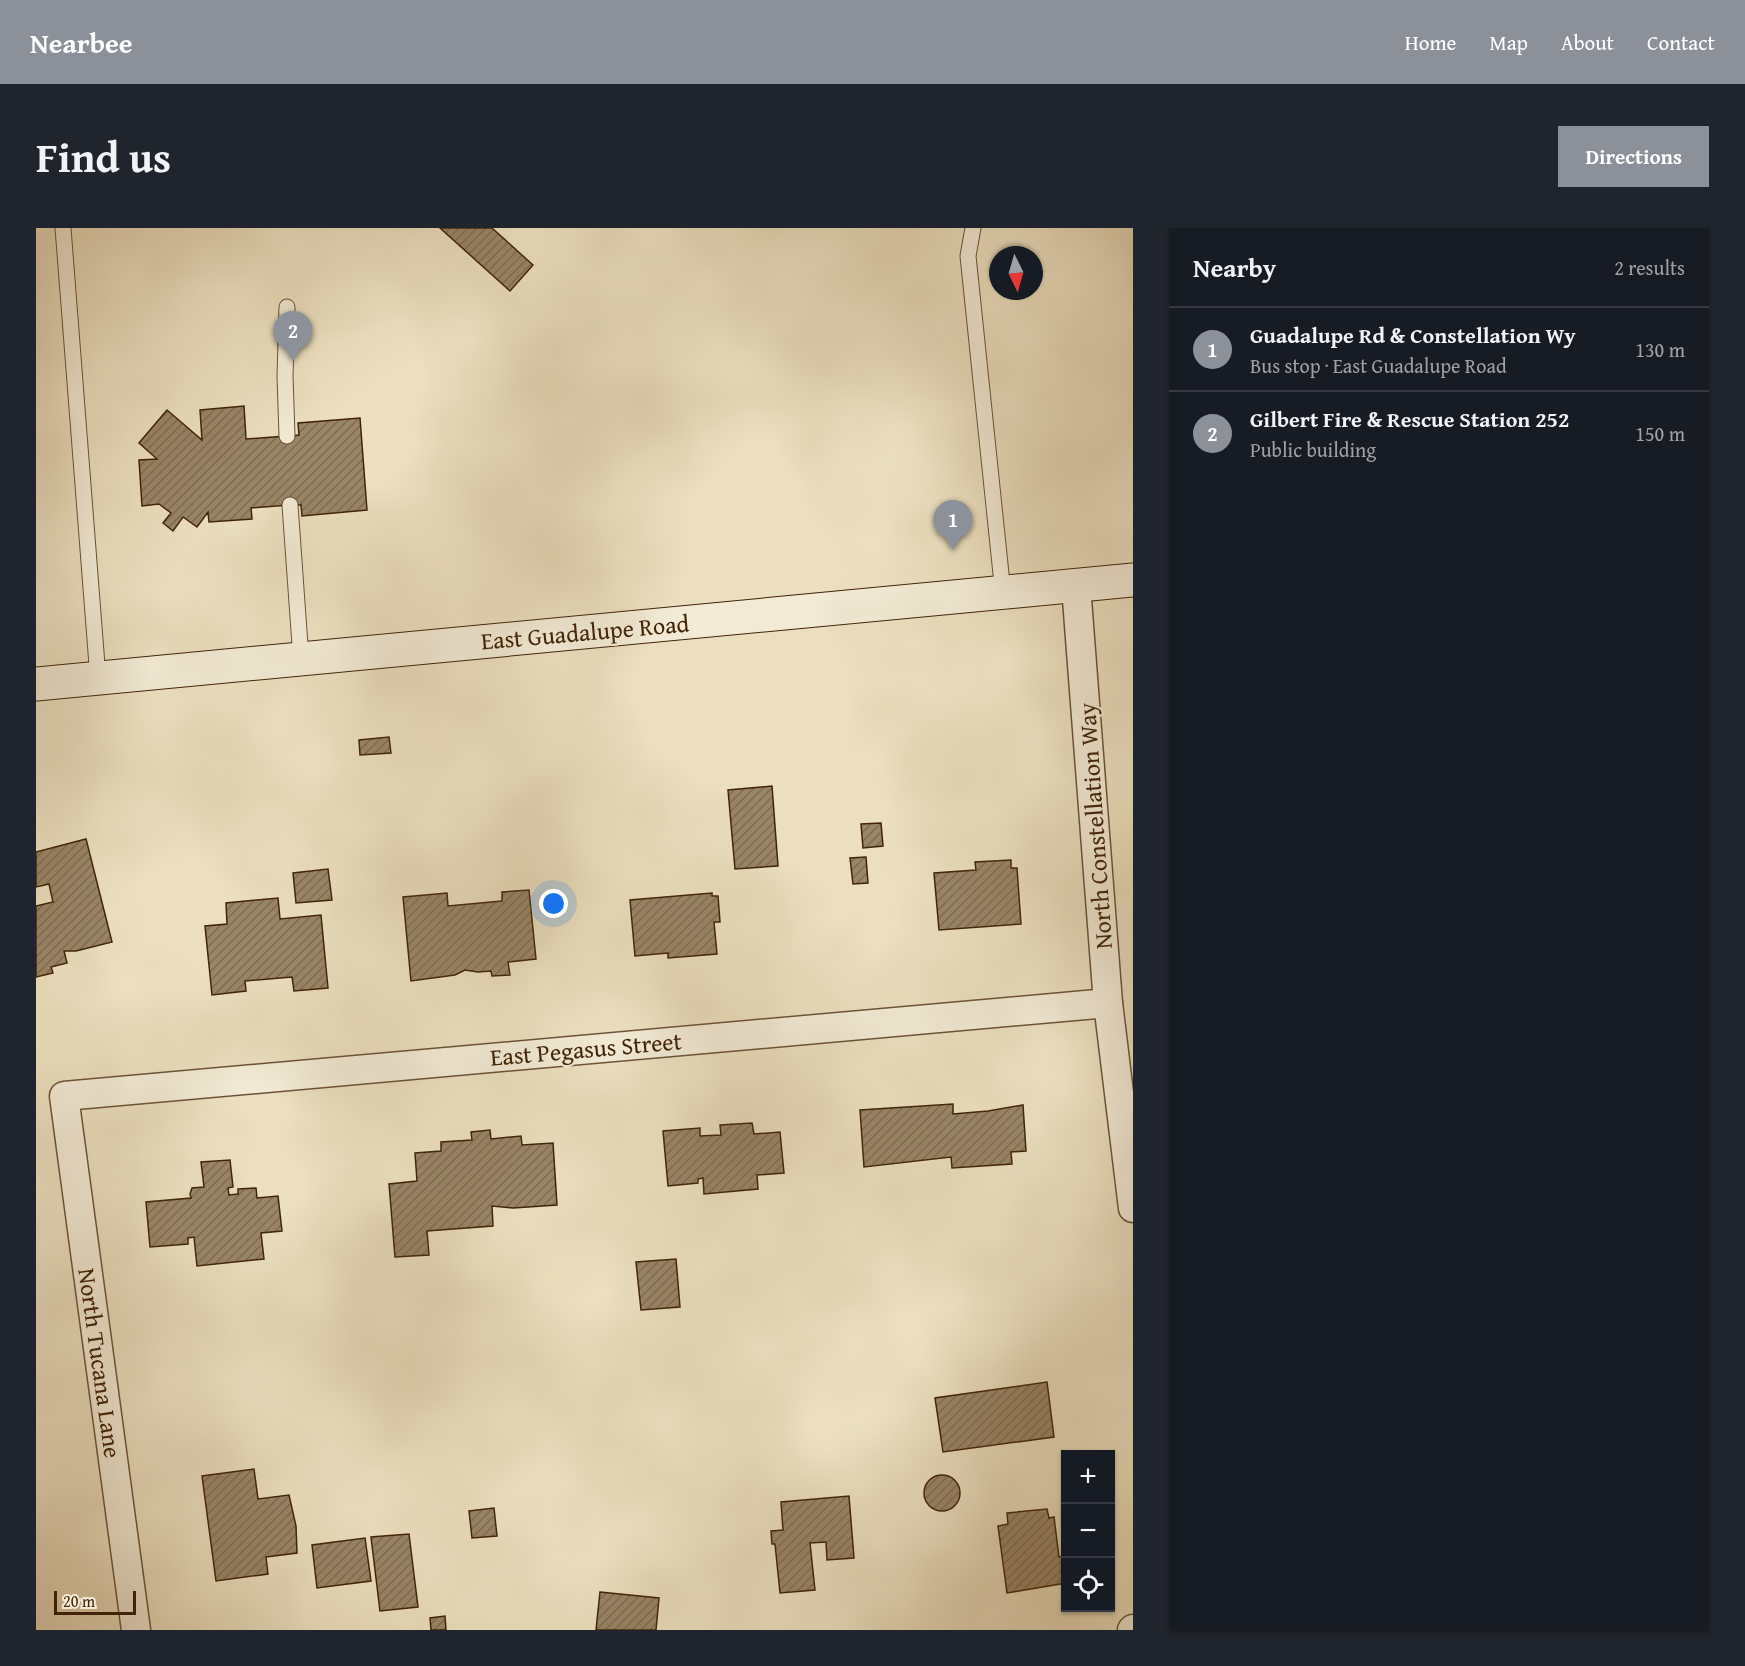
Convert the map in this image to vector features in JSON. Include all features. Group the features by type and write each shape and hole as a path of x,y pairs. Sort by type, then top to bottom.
{"main road":[{"name":"East Guadalupe Road","path":"36,684 1133,580"}],"street":[{"name":"North Constellation Way","path":"1076,586 1108,1003 1133,1208"},
{"name":"East Pegasus Street","path":"64,1096 1108,1003"},
{"name":"North Tucana Lane","path":"64,1096 136,1630"}],"lane":[{"path":"63,228 98,678"},
{"path":"973,228 968,256 1004,593"},
{"path":"287,307 285,376 287,436"},
{"path":"291,505 301,659"}],"building":[{"path":"440,228 492,228 533,265 510,291"},
{"path":"244,406 246,439 299,435 298,423 360,418 367,510 302,516 301,505 290,505 251,508 252,519 209,522 208,512 197,527 183,517 173,531 163,523 171,513 159,504 142,506 139,460 157,459 139,443 167,410 202,440 200,410"},
{"path":"389,737 391,753 360,755 359,740"},
{"path":"772,786 778,866 735,869 728,790"},
{"path":"881,823 883,846 863,848 861,824"},
{"path":"86,839 112,942 76,951 64,951 67,963 51,967 53,973 36,977 36,906 53,902 49,884 36,887 36,852"},
{"path":"866,857 868,883 853,884 850,858"},
{"path":"1011,860 1011,868 1017,868 1021,924 939,930 934,873 976,870 975,862"},
{"path":"328,869 332,900 296,903 293,873"},
{"path":"529,890 536,959 508,962 510,975 492,976 491,971 465,970 455,975 411,981 403,897 447,893 448,906 502,901 502,892"},
{"path":"712,893 712,896 718,896 720,922 714,922 717,954 668,958 668,953 635,956 630,900"},
{"path":"278,898 280,919 321,915 328,988 294,991 292,977 245,981 246,991 212,995 205,926 227,924 226,903"},
{"path":"953,1104 953,1114 1023,1105 1026,1151 1011,1152 1012,1164 952,1168 951,1157 864,1167 860,1110"},
{"path":"752,1123 754,1134 780,1132 784,1173 757,1175 758,1189 704,1194 703,1178 698,1179 698,1183 668,1186 663,1131 700,1128 700,1136 721,1135 720,1125"},
{"path":"490,1130 491,1139 521,1136 522,1145 553,1143 557,1205 513,1208 492,1206 493,1226 427,1231 429,1255 395,1257 389,1184 417,1181 415,1153 441,1151 441,1142 472,1140 471,1132"},
{"path":"230,1160 233,1187 228,1188 229,1195 238,1194 238,1189 256,1188 257,1198 278,1196 282,1231 261,1233 264,1259 197,1266 194,1237 188,1238 188,1244 150,1247 146,1202 191,1198 192,1188 204,1187 201,1162"},
{"path":"676,1259 680,1307 641,1310 636,1262"},
{"path":"1047,1382 1054,1437 943,1452 935,1398"},
{"path":"254,1469 258,1499 289,1495 296,1526 297,1553 266,1557 268,1574 216,1581 202,1476"},
{"path":"942,1475 955,1480 960,1493 955,1506 942,1511 929,1506 924,1493 929,1480"},
{"path":"849,1496 854,1558 827,1560 826,1542 810,1543 815,1590 780,1593 775,1544 772,1544 771,1531 783,1530 781,1502"},
{"path":"494,1508 497,1536 472,1538 469,1511"},
{"path":"1047,1509 1049,1518 1054,1517 1059,1557 1061,1557 1061,1584 1007,1593 998,1526 1008,1524 1007,1513"},
{"path":"409,1534 418,1607 380,1611 371,1537"},
{"path":"365,1538 371,1581 317,1588 312,1545"},
{"path":"600,1592 659,1598 656,1630 596,1630"},
{"path":"445,1616 446,1630 431,1630 430,1618"}],"place":[{"name":"Gilbert Fire & Rescue Station 252","path":"293,361"},
{"name":"Guadalupe Rd & Constellation Wy","path":"953,550"}]}
